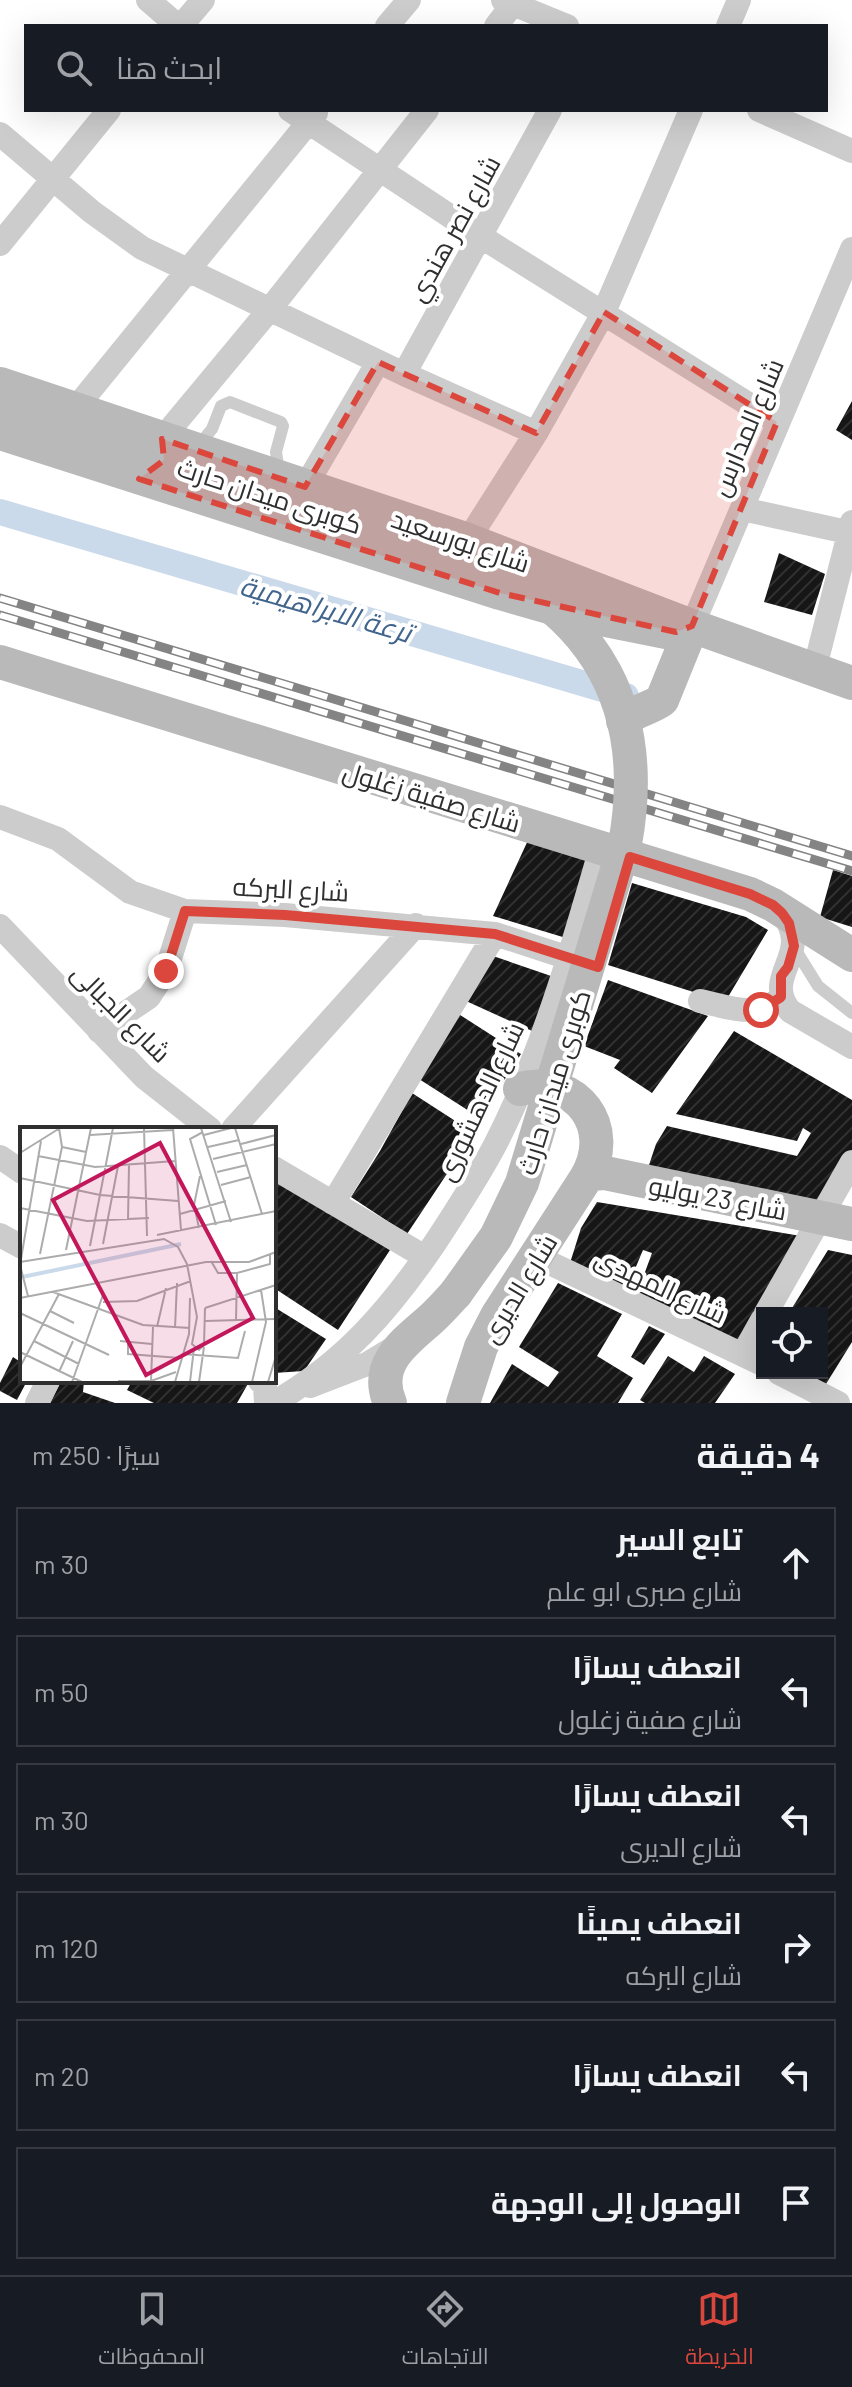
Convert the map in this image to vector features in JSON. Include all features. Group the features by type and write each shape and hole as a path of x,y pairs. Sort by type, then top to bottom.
{"main road":[{"name":"شارع بورسعيد","path":"0,384 468,540 687,640 852,683"},
{"name":"كوبرى ميدان حارث","path":"0,406 499,571 542,598 562,615 597,656 610,680 621,706 632,761 633,789 625,844 522,1183 483,1259 431,1319 401,1344"},
{"name":"شارع بورسعيد","path":"0,433 566,612 667,632 684,630 687,640"},
{"path":"139,479 159,469 164,460 162,439"},
{"path":"623,721 662,700 687,640"},
{"name":"شارع صفية زغلول","path":"0,662 750,894 852,955"},
{"path":"520,1089 546,1086 562,1090"},
{"name":"شارع الديرى","path":"463,1403 481,1347 497,1316 586,1178 597,1154 595,1127 582,1104 562,1090"},
{"name":"شارع 23 يوليو","path":"586,1178 591,1174 605,1173 836,1220"},
{"path":"387,1401 386,1378 391,1359 401,1344"}],"street":[{"path":"148,0 177,24"},
{"path":"181,24 203,0"},
{"path":"389,24 409,0"},
{"path":"729,24 739,0"},
{"path":"497,24 508,2 562,24"},
{"path":"0,244 107,112"},
{"path":"162,439 270,309 425,112"},
{"name":"شارع نصر هندي","path":"404,374 549,112"},
{"path":"468,540 536,433 604,312 690,112"},
{"path":"764,112 852,151"},
{"path":"75,409 188,269 305,114 378,170 777,422"},
{"path":"0,134 115,230 142,248 378,362 536,433"},
{"name":"شارع المدارس","path":"687,640 852,249"},
{"path":"293,483 378,362"},
{"path":"742,509 851,529 814,671"},
{"name":"شارع البركه","path":"0,817 58,839 130,892 185,911 285,915 495,934 598,967"},
{"path":"562,1090 598,967 616,852"},
{"name":"شارع الدهشورى","path":"291,1399 380,1317 404,1289 468,1194 496,1144 520,1089 569,958 616,852"},
{"path":"773,905 789,923 794,946 788,967 781,976 781,997 790,1011 852,1047"},
{"path":"99,1031 149,997 166,971 185,911"},
{"path":"235,1127 416,925"},
{"name":"شارع الجبالى","path":"0,926 144,1077 203,1127"},
{"path":"333,1203 495,934"},
{"path":"700,1001 751,1011 770,1006 781,997"},
{"path":"0,1157 20,1171"},
{"path":"771,1307 836,1220 852,1162"},
{"path":"276,1169 425,1257"},
{"path":"0,1235 20,1246"},
{"name":"شارع المهدى","path":"537,1257 752,1359"},
{"name":"كوبرى ميدان حارث","path":"291,1399 367,1364 401,1344"},
{"path":"791,1379 838,1403"},
{"path":"37,1403 47,1383"},
{"path":"262,1383 266,1403"}],"lane":[{"path":"194,450 212,429 221,406 230,402 281,422 283,426 276,461 293,483"},
{"path":"794,946 818,986 852,1013"}],"highlighted area":[{"path":"604,312 777,422 692,626 676,632 500,593 139,479 164,460 162,439 305,487 378,362 536,433"}],"building":[{"path":"852,401 852,440 836,430"},
{"path":"779,553 825,574 812,615 764,602"},
{"path":"530,836 591,849 566,938 493,916"},
{"path":"833,870 852,876 852,927 820,917"},
{"path":"632,883 746,917 768,930 725,1002 608,965"},
{"path":"493,956 554,977 532,1031 466,1001"},
{"path":"608,980 708,1016 652,1093 614,1068 620,1060 584,1046"},
{"path":"457,1013 521,1054 480,1118 419,1079"},
{"path":"734,1031 852,1100 852,1159 822,1209 647,1171 656,1144 667,1126 797,1156 811,1133 803,1128 797,1141 676,1114"},
{"path":"412,1093 474,1133 407,1234 351,1197"},
{"path":"276,1179 390,1250 338,1330 276,1289"},
{"path":"597,1202 801,1236 761,1307 756,1307 756,1316 740,1344 637,1294 652,1253 643,1250 627,1288 570,1263 581,1228"},
{"path":"828,1250 852,1255 852,1342 826,1384 816,1379 828,1379 828,1307 793,1307"},
{"path":"558,1283 622,1314 597,1356 633,1378 618,1403 490,1403 512,1364 548,1387 559,1372 519,1347"},
{"path":"276,1308 326,1339 304,1371 276,1373"},
{"path":"649,1326 665,1334 644,1365 631,1357"},
{"path":"668,1356 694,1372 704,1356 735,1374 715,1403 645,1403 640,1400"},
{"path":"13,1357 20,1362 20,1383 26,1383 17,1400 0,1391 0,1383"},
{"path":"60,1383 84,1383 83,1392 115,1403 50,1403"},
{"path":"131,1383 248,1383 237,1403 154,1403 127,1390"}],"waterway":[{"name":"ترعة الابراهيمية","path":"0,512 626,696"}],"railway":[{"path":"0,598 852,856"},
{"path":"0,615 852,871"}],"route":[{"path":"166,971 185,911 285,915 495,934 598,967 630,857 750,894 782,913 793,934 792,956 781,976 781,997 761,1010"}]}
